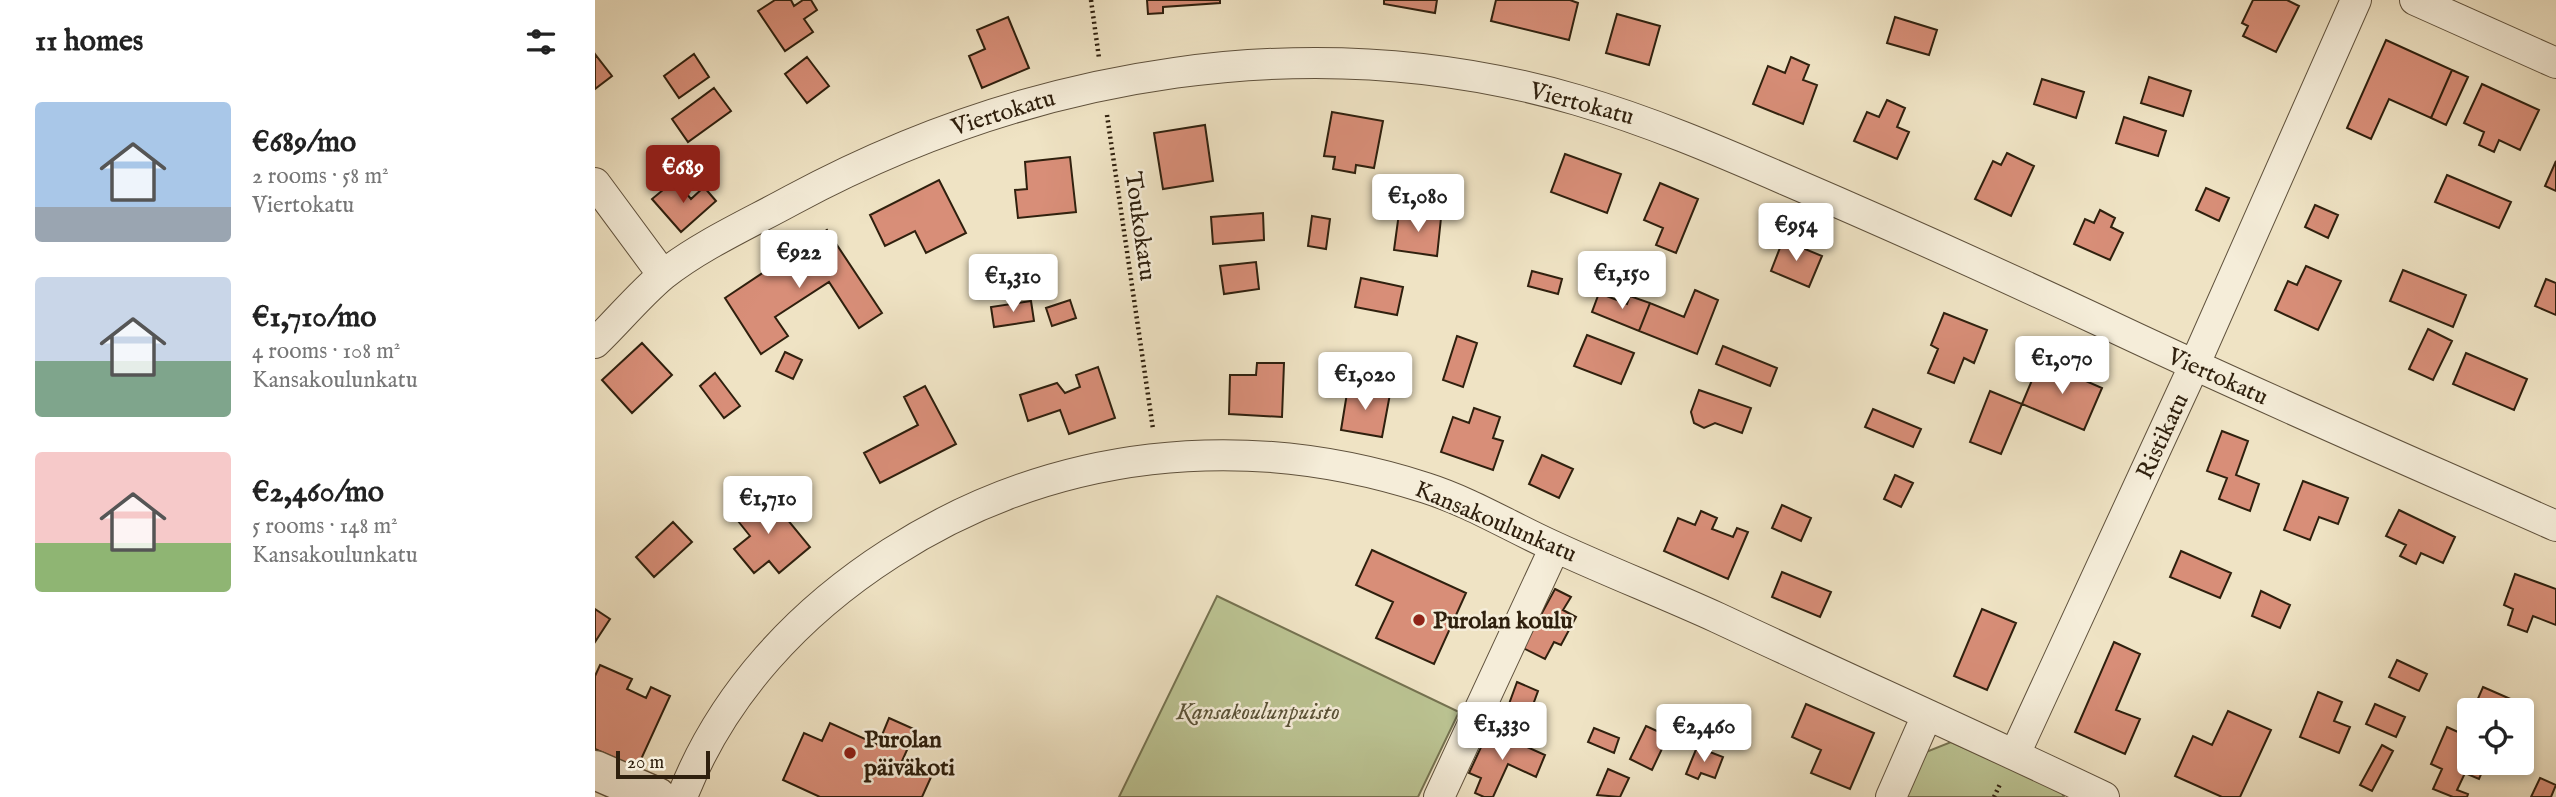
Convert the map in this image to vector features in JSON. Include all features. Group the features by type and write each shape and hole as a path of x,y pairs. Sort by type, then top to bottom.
{"street":[{"name":"Ristikatu","path":"2015,754 2194,366 2356,0"},
{"path":"2414,0 2556,63"},
{"name":"Viertokatu","path":"595,343 663,275 740,228 827,181 940,131 1025,103 1167,73 1261,63 1339,61 1413,66 1571,98 1656,124 1834,200 2194,366 2556,526"},
{"path":"595,183 663,275"},
{"name":"Kansakoulunkatu","path":"682,797 724,711 799,624 859,573 937,523 1038,483 1157,456 1247,455 1373,474 1428,489 1555,547 1621,573 2104,797"},
{"path":"1439,797 1555,547"},
{"path":"1891,797 1927,715"},
{"path":"595,770 657,797"}],"path":[{"name":"Toukokatu","path":"1091,0 1157,456"}],"green space":[{"name":"Kansakoulunpuisto","path":"1217,596 1459,712 1418,797 1119,797"},
{"path":"1951,742 2061,791 2064,797 1906,797 1926,752"}],"building":[{"path":"775,0 791,0 794,6 803,0 811,0 817,10 804,19 813,32 785,51 758,11"},
{"path":"1147,0 1220,0 1220,3 1163,7 1163,13 1148,14"},
{"path":"1384,0 1437,0 1435,13 1384,4"},
{"path":"1496,0 1570,0 1578,3 1569,40 1491,21"},
{"path":"2253,0 2287,0 2299,6 2276,52 2243,36 2248,26 2242,23"},
{"path":"1617,14 1660,26 1649,65 1606,53"},
{"path":"1008,17 1029,68 982,88 969,56 985,49 977,30"},
{"path":"1895,17 1937,30 1929,55 1887,43"},
{"path":"2386,40 2452,70 2431,118 2389,99 2371,139 2347,128"},
{"path":"595,54 612,76 595,89"},
{"path":"694,54 709,77 679,98 664,76"},
{"path":"807,57 829,86 807,103 785,74"},
{"path":"1791,57 1809,65 1803,80 1817,85 1803,124 1753,104 1768,66 1785,73"},
{"path":"2452,70 2468,77 2446,125 2431,118"},
{"path":"2149,77 2191,91 2183,116 2141,103"},
{"path":"2042,79 2084,92 2076,118 2034,104"},
{"path":"2482,84 2539,110 2520,150 2499,140 2494,152 2479,145 2484,132 2464,123"},
{"path":"714,88 731,111 688,142 672,119"},
{"path":"1887,100 1905,108 1897,127 1909,132 1897,159 1854,141 1867,112 1879,117"},
{"path":"1332,112 1383,121 1374,168 1356,165 1355,173 1333,169 1335,157 1324,156"},
{"path":"2124,117 2166,131 2158,156 2116,143"},
{"path":"1205,125 1213,181 1163,189 1154,133"},
{"path":"2007,153 2034,166 2011,216 1975,199 1993,161 2001,165"},
{"path":"1565,154 1621,174 1607,213 1551,192"},
{"path":"1070,157 1076,212 1018,218 1015,190 1027,189 1025,162"},
{"path":"2556,161 2556,191 2545,186"},
{"path":"2447,175 2511,202 2499,228 2435,202"},
{"path":"675,180 691,199 704,187 716,201 681,232 652,199"},
{"path":"939,180 966,233 926,253 915,231 885,246 870,215"},
{"path":"1660,183 1698,199 1676,253 1656,245 1663,228 1644,220"},
{"path":"2206,188 2229,198 2219,221 2196,210"},
{"path":"2315,205 2338,215 2328,238 2305,227"},
{"path":"2100,210 2115,218 2111,227 2123,233 2110,260 2074,244 2085,219 2094,223"},
{"path":"1263,213 1264,240 1213,244 1211,217"},
{"path":"1399,213 1441,218 1437,256 1394,250"},
{"path":"1312,216 1330,219 1326,249 1308,246"},
{"path":"827,230 882,313 859,328 829,282 775,317 788,336 761,354 725,298"},
{"path":"1783,240 1822,256 1809,287 1771,271"},
{"path":"1256,262 1259,289 1224,294 1220,266"},
{"path":"2306,266 2341,281 2318,330 2275,310 2288,281 2297,285"},
{"path":"2403,270 2466,295 2453,327 2390,301"},
{"path":"1532,271 1562,279 1558,294 1528,286"},
{"path":"1361,278 1403,287 1397,315 1355,307"},
{"path":"2546,279 2556,283 2556,315 2535,306"},
{"path":"1695,290 1718,300 1697,354 1639,331 1650,303 1684,317"},
{"path":"1599,293 1627,304 1630,296 1650,303 1639,331 1592,312"},
{"path":"1070,300 1076,318 1052,326 1046,308"},
{"path":"1031,301 1034,321 994,327 991,307"},
{"path":"1944,313 1987,330 1974,363 1964,358 1954,383 1928,373 1938,349 1931,345"},
{"path":"2428,329 2452,341 2433,380 2409,369"},
{"path":"1587,335 1634,353 1621,384 1574,366"},
{"path":"1457,336 1477,343 1463,387 1443,380"},
{"path":"642,343 672,375 632,413 602,380"},
{"path":"1723,346 1777,368 1770,386 1716,364"},
{"path":"785,352 802,360 793,379 776,371"},
{"path":"2466,353 2527,379 2514,410 2453,384"},
{"path":"2040,361 2102,388 2084,430 2022,404"},
{"path":"1257,363 1284,363 1282,417 1229,414 1230,375 1256,375"},
{"path":"1098,367 1115,418 1069,434 1060,410 1028,421 1020,395 1057,383 1065,393 1080,387 1076,375"},
{"path":"715,373 740,406 724,418 700,386"},
{"path":"925,386 956,444 880,483 864,453 918,425 904,397"},
{"path":"1348,387 1390,394 1382,437 1341,430"},
{"path":"1699,390 1751,408 1742,433 1715,423 1704,428 1694,423 1691,412"},
{"path":"1990,391 2022,404 2001,454 1970,442"},
{"path":"1474,408 1500,417 1493,438 1503,441 1493,470 1441,452 1453,417 1469,423"},
{"path":"1873,409 1921,429 1913,447 1865,427"},
{"path":"2222,431 2248,441 2236,475 2259,484 2250,511 2219,499 2227,478 2207,471"},
{"path":"1542,455 1573,469 1559,498 1529,484"},
{"path":"1895,475 1913,483 1901,507 1884,499"},
{"path":"2303,481 2348,498 2338,524 2319,517 2310,540 2284,530"},
{"path":"764,491 810,547 779,573 769,561 754,573 734,549 750,536 734,516"},
{"path":"1782,505 1811,518 1801,541 1772,528"},
{"path":"2399,510 2455,537 2443,563 2421,553 2416,564 2400,556 2406,545 2386,536"},
{"path":"1701,511 1717,518 1712,529 1733,537 1737,528 1748,532 1728,579 1664,551 1678,518 1695,525"},
{"path":"673,522 692,542 654,577 636,557"},
{"name":"Purolan koulu","path":"1372,550 1466,593 1434,664 1376,638 1393,602 1356,585"},
{"path":"2181,551 2231,573 2220,598 2170,577"},
{"path":"1782,572 1831,592 1820,617 1772,597"},
{"path":"2515,574 2556,589 2556,625 2533,616 2527,632 2508,625 2513,609 2504,605"},
{"path":"1555,589 1571,597 1563,610 1576,617 1561,645 1554,642 1545,659 1523,648"},
{"path":"2261,591 2290,605 2280,628 2252,616"},
{"path":"595,609 610,619 595,642"},
{"path":"1982,609 2016,623 1987,690 1954,676"},
{"path":"2114,642 2140,654 2116,710 2140,719 2125,754 2075,732"},
{"path":"2397,660 2427,674 2419,691 2389,677"},
{"path":"600,665 632,679 627,689 646,698 651,687 670,696 637,768 595,749 595,676"},
{"path":"1517,682 1538,691 1530,713 1509,704"},
{"path":"2483,687 2508,698 2478,698"},
{"path":"2318,692 2342,702 2334,721 2350,727 2339,753 2300,737"},
{"path":"1806,704 1874,733 1850,789 1811,773 1821,750 1792,737"},
{"path":"2375,704 2405,717 2396,737 2366,724"},
{"path":"2228,711 2271,730 2240,797 2222,797 2175,776 2193,736 2212,745"},
{"name":"Purolan päiväkoti","path":"889,718 916,730 902,761 932,775 922,797 820,797 783,780 804,733 822,741 830,723 878,745"},
{"path":"1646,726 1668,736 1652,770 1630,759"},
{"path":"2447,727 2457,732 2457,775 2464,775 2457,790 2468,794 2467,797 2453,797 2433,789 2442,769 2431,764"},
{"path":"1594,728 1619,738 1614,753 1588,742"},
{"path":"1489,730 1545,755 1536,777 1508,764 1493,797 1484,797 1475,793 1481,778 1469,773"},
{"path":"2382,745 2393,751 2372,791 2360,785"},
{"path":"1697,747 1723,757 1715,778 1701,773 1698,779 1686,774"},
{"path":"1608,769 1629,778 1620,797 1597,795"},
{"path":"2540,778 2556,785 2551,797 2531,797"}],"place":[{"name":"Purolan koulu","path":"1419,620"},
{"name":"Purolan päiväkoti","path":"850,753"}]}
